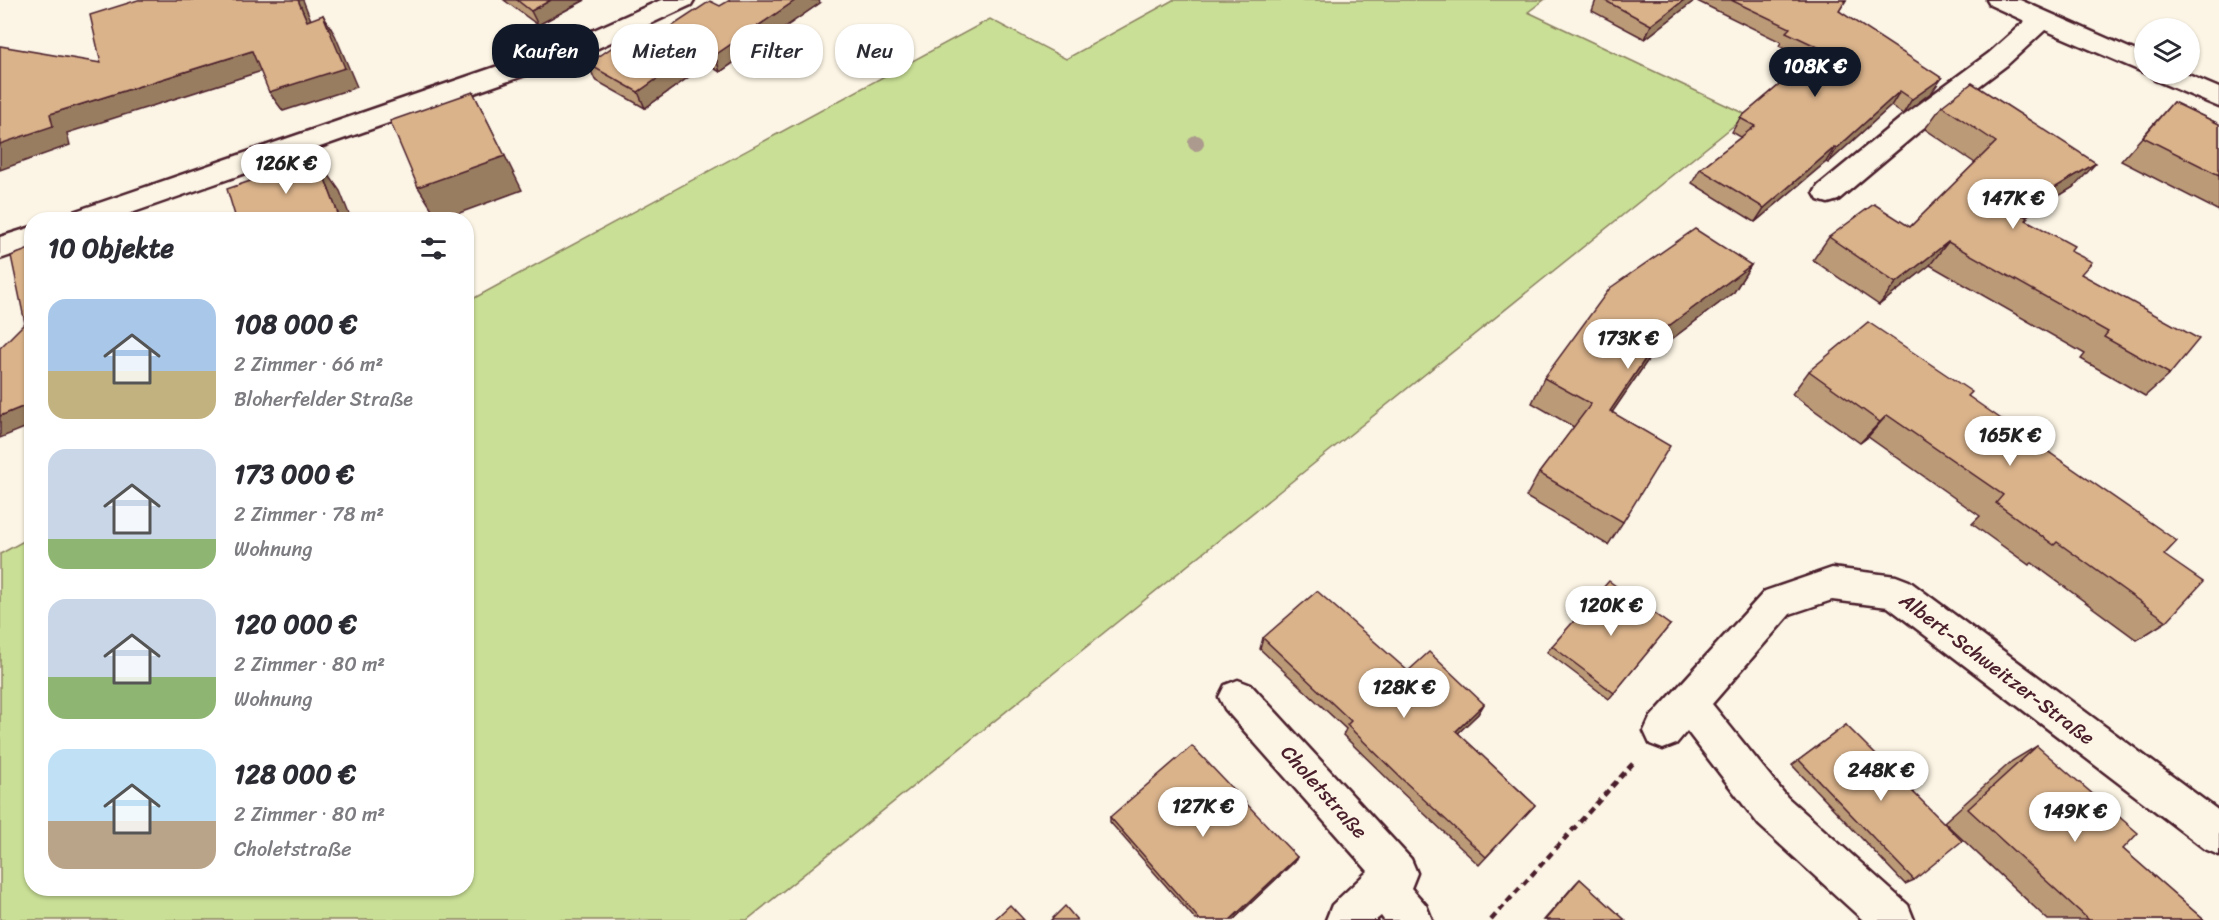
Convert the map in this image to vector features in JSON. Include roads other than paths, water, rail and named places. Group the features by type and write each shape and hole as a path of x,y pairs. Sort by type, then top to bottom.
{"street":[{"path":"102,212 574,49 633,9 682,0"},
{"path":"1999,0 2134,60"},
{"path":"1828,193 1912,123 1998,59 2042,19"},
{"path":"2194,84 2215,91"},
{"path":"0,248 24,240"},
{"name":"Albert-Schweitzer-Straße","path":"1893,920 1773,811 1675,717 1778,602 1832,584 1896,592 2219,835"},
{"name":"Choletstraße","path":"1238,697 1396,873 1347,920"},
{"path":"1382,886 1411,920"}]}
